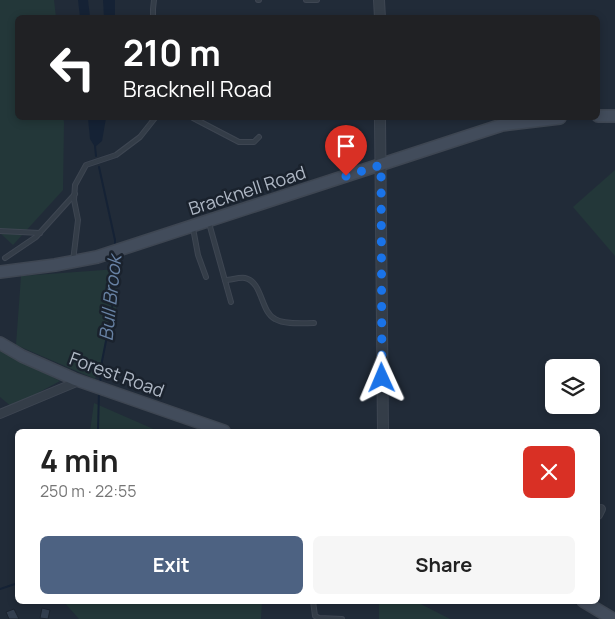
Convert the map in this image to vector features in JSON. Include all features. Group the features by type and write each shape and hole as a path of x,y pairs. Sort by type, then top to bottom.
{"main road":[{"path":"600,116 615,116"},
{"name":"Bracknell Road","path":"0,272 73,262 115,251 502,125 543,120"},
{"name":"Forest Road","path":"0,343 22,356 79,381 218,429"},
{"path":"588,604 613,619"}],"street":[{"path":"380,0 380,15"},
{"path":"380,120 383,429"},
{"path":"0,414 79,381"}],"lane":[{"path":"153,15 154,0"},
{"path":"306,0 316,0"},
{"path":"73,262 78,220 75,185 86,165 116,155 140,137 153,120"},
{"path":"197,120 239,142 254,142 259,137"},
{"path":"5,258 40,233 75,194"},
{"path":"208,221 231,302"},
{"path":"192,226 198,255 206,277"},
{"path":"0,230 40,233"},
{"path":"225,280 244,278 251,282 273,318 286,322 314,323"},
{"path":"313,604 315,616 319,618 342,619"}],"green space":[{"path":"0,0 54,0 56,15 15,15 15,120 64,120 63,190 13,245 0,233"},
{"path":"615,170 615,256 573,207"},
{"path":"117,269 116,321 105,342 102,361 95,379 16,345 21,276"},
{"path":"0,350 60,381 12,407 0,397"},
{"path":"94,403 153,429 90,429"},
{"path":"66,604 262,604 261,619 79,619"},
{"path":"379,604 421,604 450,619 379,619"}],"water":[{"path":"78,0 88,0 90,15 80,15"},
{"path":"103,0 115,0 115,15 104,15"},
{"path":"88,120 106,120 102,141 95,147 90,139"}],"building":[{"path":"42,608 50,610 48,619 40,618"},
{"path":"14,609 19,619 9,619 6,612"}],"waterway":[{"name":"Bull Brook","path":"95,146 96,156"},
{"name":"Bull Brook","path":"99,167 115,240 115,248"},
{"name":"Bull Brook","path":"100,384 102,361 112,311 114,255"},
{"name":"Bull Brook","path":"98,429 99,391"},
{"name":"Bull Brook","path":"0,589 15,584"}],"route":[{"path":"346,176 381,165 382,378"}]}
